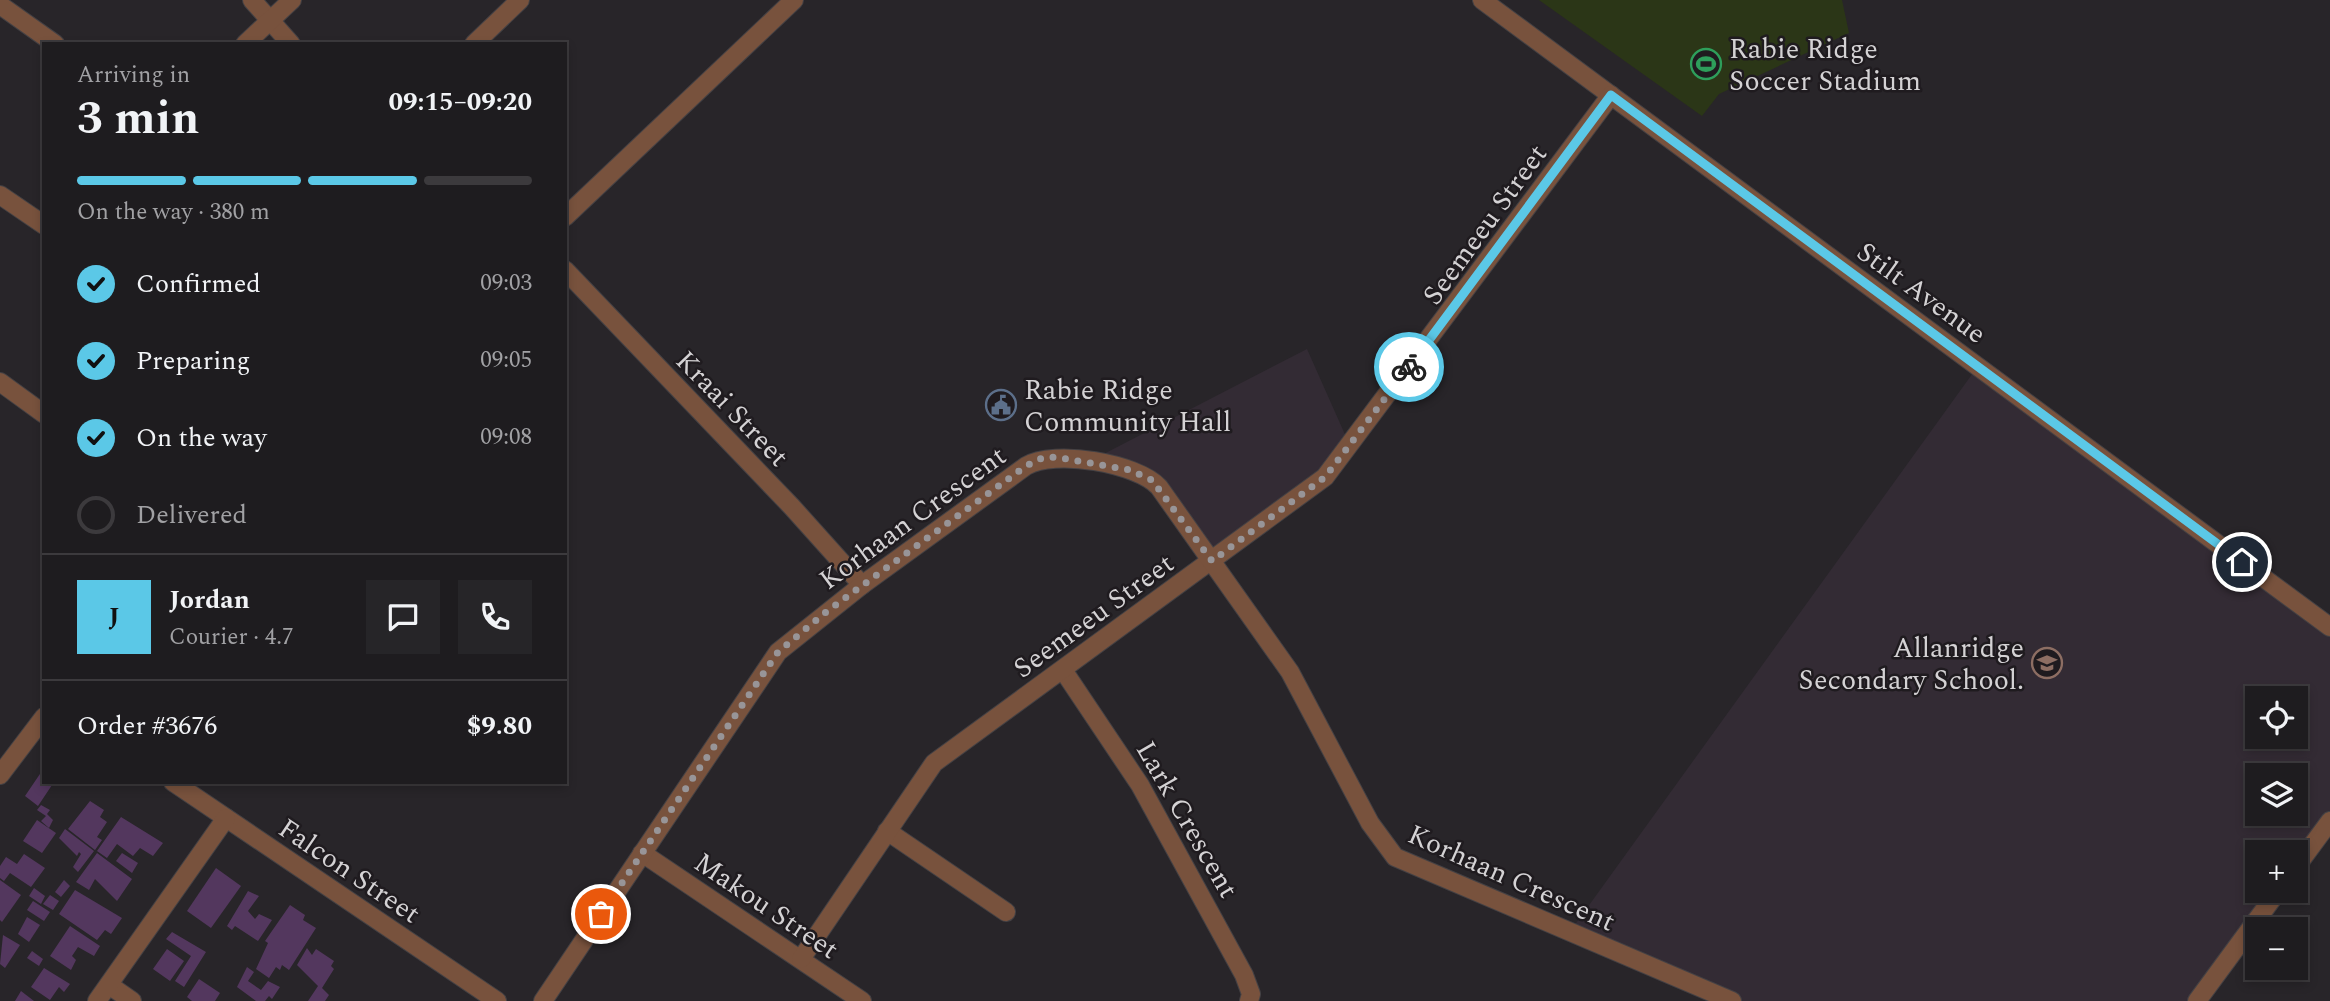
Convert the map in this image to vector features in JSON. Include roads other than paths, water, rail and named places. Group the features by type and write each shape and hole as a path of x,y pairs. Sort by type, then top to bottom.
{"street":[{"path":"252,0 289,42"},
{"path":"247,42 292,0"},
{"path":"476,42 520,0"},
{"path":"567,215 794,0"},
{"name":"Stilt Avenue","path":"1482,0 2330,627"},
{"path":"0,5 52,42"},
{"name":"Seemeeu Street","path":"802,959 934,763 1332,471 1611,95"},
{"path":"0,195 42,224"},
{"name":"Kraai Street","path":"567,272 792,507 862,585"},
{"path":"0,382 42,413"},
{"name":"Korhaan Crescent","path":"543,1001 778,652 862,585 1026,466 1042,458 1055,457 1130,470 1152,480 1290,672 1370,823 1395,857 1732,1001"},
{"name":"Lark Crescent","path":"1063,670 1122,754 1176,846 1244,975 1251,994 1250,1001"},
{"path":"0,775 42,720"},
{"name":"Falcon Street","path":"176,784 497,1001"},
{"path":"97,1001 226,818"},
{"path":"2308,852 2328,826"},
{"path":"887,831 1006,912"},
{"name":"Makou Street","path":"642,853 862,1001"},
{"path":"2197,1001 2269,903"},
{"path":"109,985 132,1001"}],"place":[{"name":"Rabie Ridge Soccer Stadium","path":"1706,64"},
{"name":"Rabie Ridge Community Hall","path":"1001,405"},
{"name":"Allanridge Secondary School.","path":"2047,663"}]}
